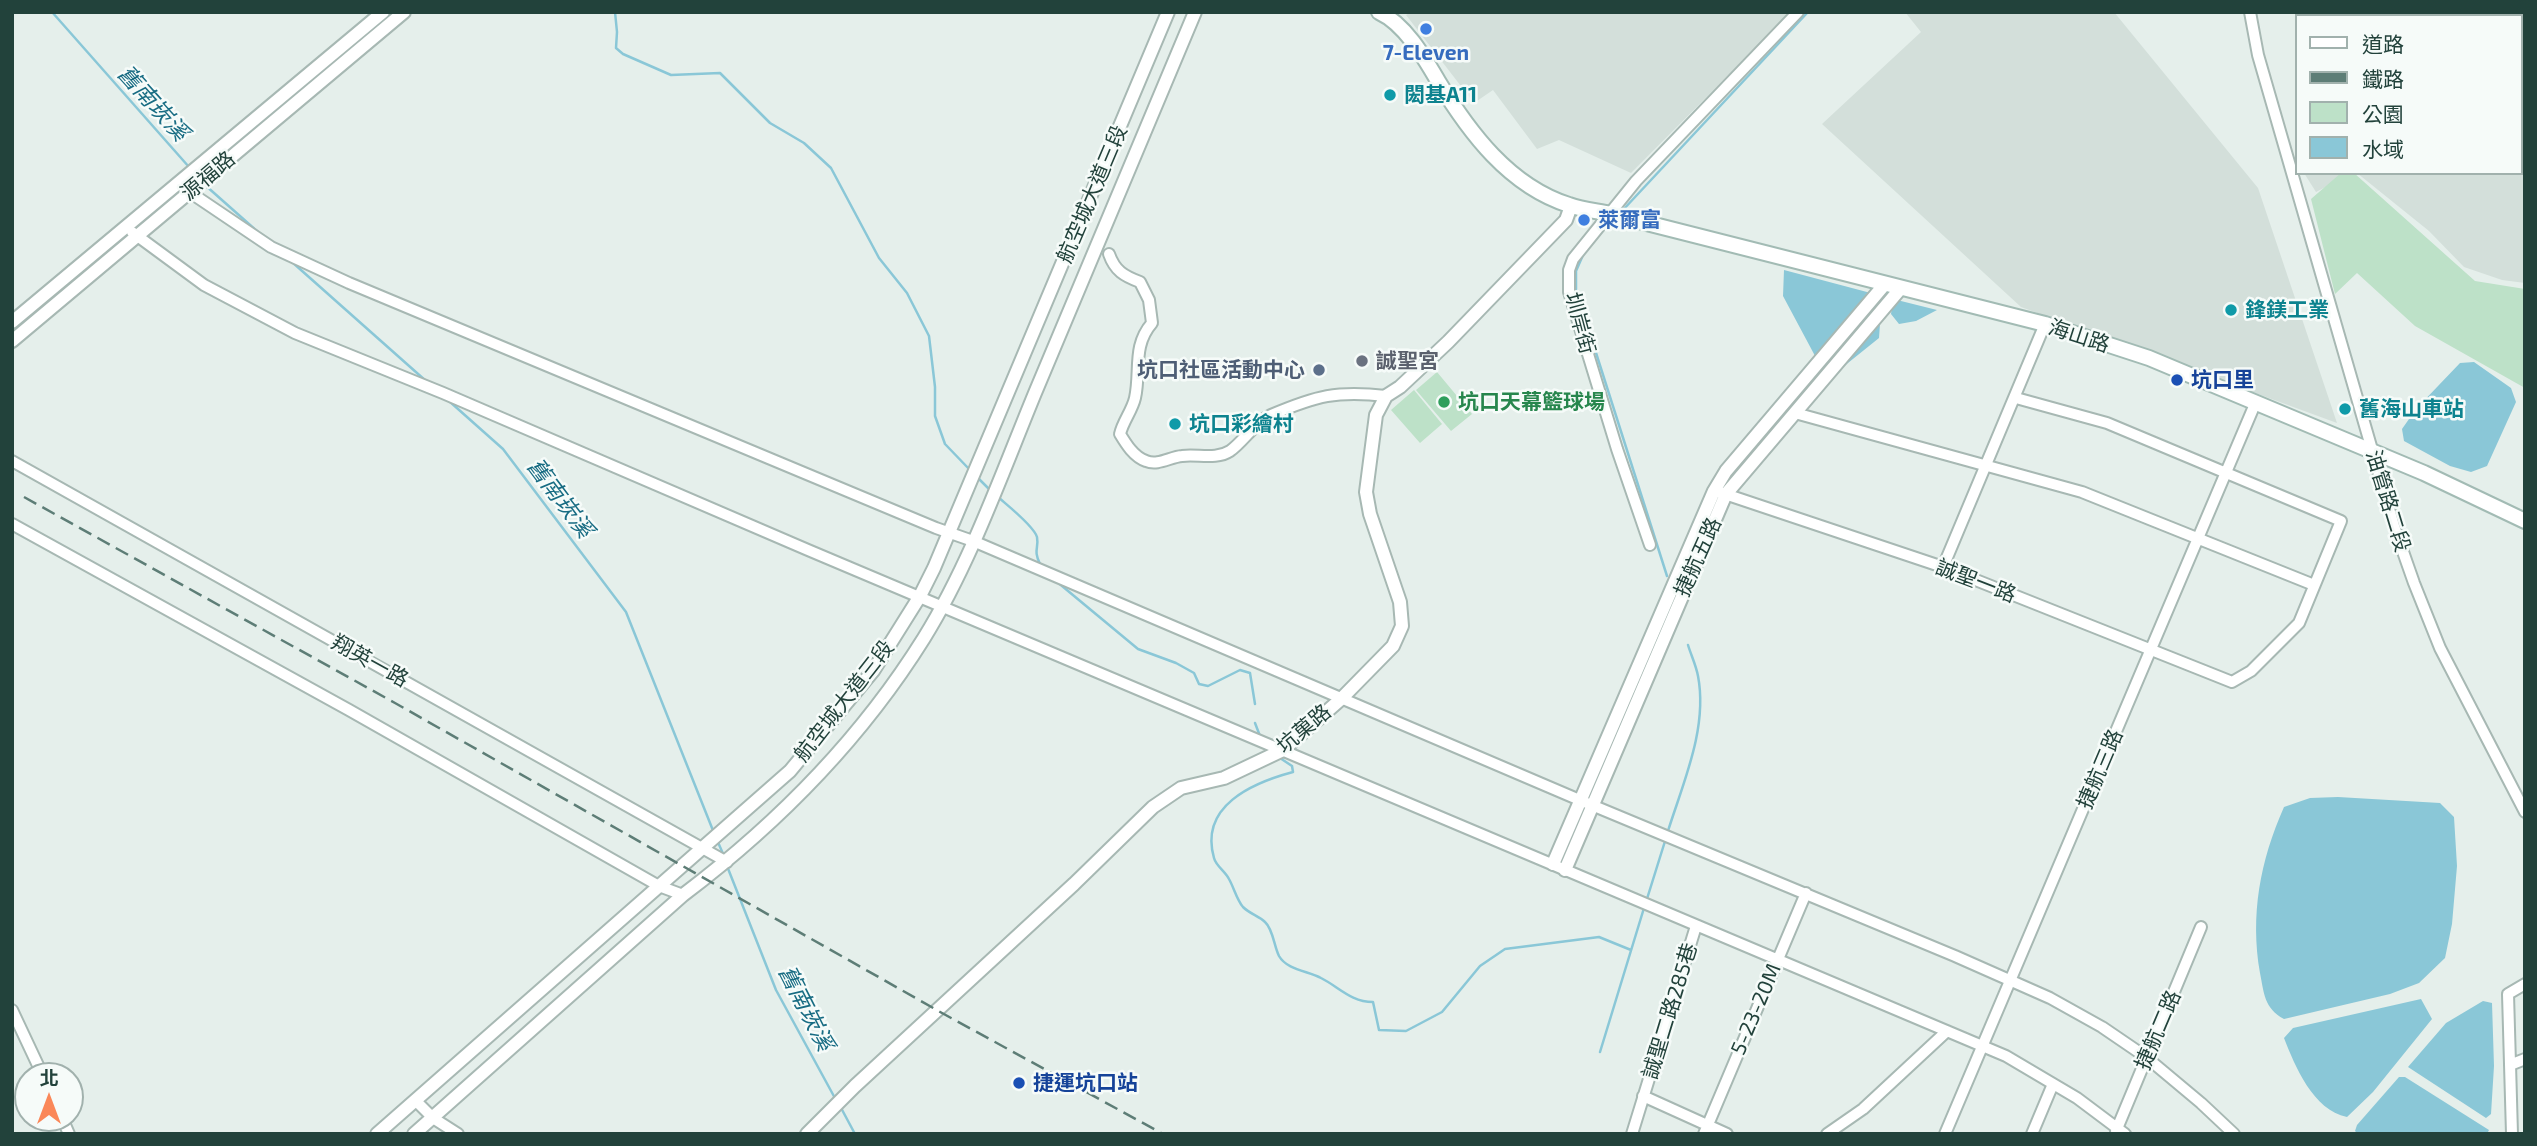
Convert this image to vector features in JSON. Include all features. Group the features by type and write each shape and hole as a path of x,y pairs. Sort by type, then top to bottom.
{"main road":[{"name":"海山路","path":"1389,14 1426,61 1462,121 1500,162 1521,180 1550,198 1571,206 2045,324 2149,358 2373,452 2525,521"}],"street":[{"name":"源福路","path":"12,341 132,232 178,183 383,12"},
{"name":"源福路","path":"12,322 189,192 404,12"},
{"name":"航空城大道三段","path":"377,1134 789,771 873,671 920,596 949,533 1168,12"},
{"name":"航空城大道三段","path":"414,1134 683,895 727,862 775,817 854,735 893,685 925,637 973,541 1195,12"},
{"name":"圳岸街","path":"1650,545 1617,449 1569,292 1569,270 1573,259 1636,181 1798,12"},
{"name":"油管路二段","path":"2250,12 2261,66 2394,526 2425,613 2525,812"},
{"path":"178,183 271,247 306,264 973,541 2050,998 2102,1027 2146,1057 2201,1102 2234,1134"},
{"path":"1109,254 1113,267 1140,282 1149,300 1152,323 1143,334 1139,346 1135,402 1120,434 1129,449 1144,461 1158,463 1179,456 1215,456 1228,452 1267,417 1322,396 1339,392 1386,396 1400,387 1457,332 1566,220 1571,206"},
{"path":"132,232 204,285 295,333 443,393 2006,1056 2053,1084 2119,1132"},
{"name":"捷航五路","path":"1559,867 1720,493 1726,471 1885,284"},
{"name":"捷航五路","path":"1720,493 1795,413 1901,288"},
{"path":"1942,567 2016,398 2045,324"},
{"name":"坑菓路","path":"807,1134 1153,807 1181,788 1224,778 1283,750 1340,699 1393,646 1402,626 1398,588 1370,514 1366,492 1376,415 1386,396"},
{"path":"1795,413 2082,492 2314,585 2342,521 2106,423 2016,398"},
{"name":"捷航三路","path":"1945,1134 2255,404"},
{"name":"翔英一路","path":"12,461 727,862"},
{"name":"誠聖一路","path":"1720,493 1942,567 2232,682 2251,671 2299,623 2314,585"},
{"path":"12,524 659,886 683,895"},
{"name":"5-23-20M","path":"1705,1130 1806,893"},
{"name":"誠聖二路285巷","path":"1632,1134 1696,926"},
{"name":"捷航二路","path":"2119,1132 2146,1057 2201,927"},
{"path":"2512,1134 2508,994 2525,984"},
{"path":"12,1010 36,1062"},
{"path":"1827,1134 1863,1109 1947,1031"},
{"path":"2510,1065 2525,1059"},
{"path":"2032,1134 2053,1084"},
{"path":"1643,1096 1705,1130 1727,1134"},
{"path":"415,1100 433,1118 458,1134"}],"shaded area":[{"path":"1411,12 1791,12 1631,173 1559,140 1537,149 1493,90 1474,103 1406,15"},
{"path":"1905,12 2114,12 2258,188 2337,423 2021,307 1822,124 1921,32"},
{"path":"2468,12 2525,12 2525,283 2502,280 2464,267 2429,231 2359,175 2523,175 2523,14"},
{"path":"2305,175 2349,175 2316,192"}],"green space":[{"path":"2339,175 2356,175 2475,281 2525,289 2525,388 2415,326 2357,273 2335,294 2311,199"},
{"name":"坑口天幕籃球場","path":"1437,372 1472,414 1451,431 1416,390"},
{"path":"1414,390 1442,424 1420,443 1391,410"}],"water":[{"path":"1784,270 1882,296 1879,338 1838,371 1830,373 1822,369 1783,296"},
{"path":"1893,299 1937,310 1916,321 1899,324 1891,314"},
{"path":"2474,362 2511,388 2516,402 2487,466 2471,472 2450,466 2404,441 2402,429 2416,409 2460,363"},
{"path":"2310,798 2440,803 2454,817 2457,866 2452,924 2445,958 2419,983 2390,994 2284,1019 2269,1005 2260,973 2256,930 2263,868 2284,807"},
{"path":"2421,999 2432,1019 2373,1092 2347,1117 2324,1106 2307,1085 2288,1049 2284,1038 2293,1028"},
{"path":"2483,1001 2492,1003 2494,1066 2491,1114 2486,1118 2408,1067 2446,1023"},
{"path":"2399,1077 2405,1077 2489,1130 2487,1134 2358,1134 2355,1131 2357,1125"}],"waterway":[{"name":"舊南崁溪","path":"52,12 189,167"},
{"path":"615,12 616,48 623,54 671,75 720,73 770,123 804,143 831,168 879,258 907,293 929,336 935,387 935,416 945,444 970,470"},
{"path":"1622,211 1808,12"},
{"name":"舊南崁溪","path":"205,185 258,232"},
{"path":"1583,255 1576,271 1576,290 1667,576"},
{"name":"舊南崁溪","path":"292,262 426,381"},
{"name":"舊南崁溪","path":"449,401 503,449 626,612 714,833"},
{"path":"978,478 990,490"},
{"path":"998,497 1035,532 1040,564"},
{"path":"1056,581 1138,649 1176,663 1194,673 1199,684 1208,686 1240,670 1250,673 1255,704"},
{"path":"1668,831 1687,775 1700,715 1698,676 1688,645"},
{"path":"1255,723 1260,736"},
{"path":"1277,756 1292,766 1293,772 1246,790 1222,811 1214,824 1211,840 1215,861 1227,876 1243,907 1268,925 1283,961 1321,978 1352,997 1373,1002 1379,1030 1406,1031 1442,1012 1480,966 1505,949 1599,937 1631,950"},
{"path":"1646,902 1666,838"},
{"name":"舊南崁溪","path":"717,840 724,856"},
{"name":"舊南崁溪","path":"727,866 776,990 836,1100"},
{"path":"1600,1052 1644,908"},
{"name":"舊南崁溪","path":"840,1106 855,1134"}],"railway":[{"path":"24,497 395,703 942,1013 1163,1134"}],"place":[{"name":"7-Eleven","path":"1426,29"},
{"name":"閎基A11","path":"1390,95"},
{"name":"萊爾富","path":"1584,220"},
{"name":"鋒鎂工業","path":"2231,310"},
{"name":"誠聖宮","path":"1362,361"},
{"name":"坑口社區活動中心","path":"1319,370"},
{"name":"坑口里","path":"2177,380"},
{"name":"坑口天幕籃球場","path":"1444,402"},
{"name":"舊海山車站","path":"2345,409"},
{"name":"坑口彩繪村","path":"1175,424"},
{"name":"捷運坑口站","path":"1019,1083"}]}
